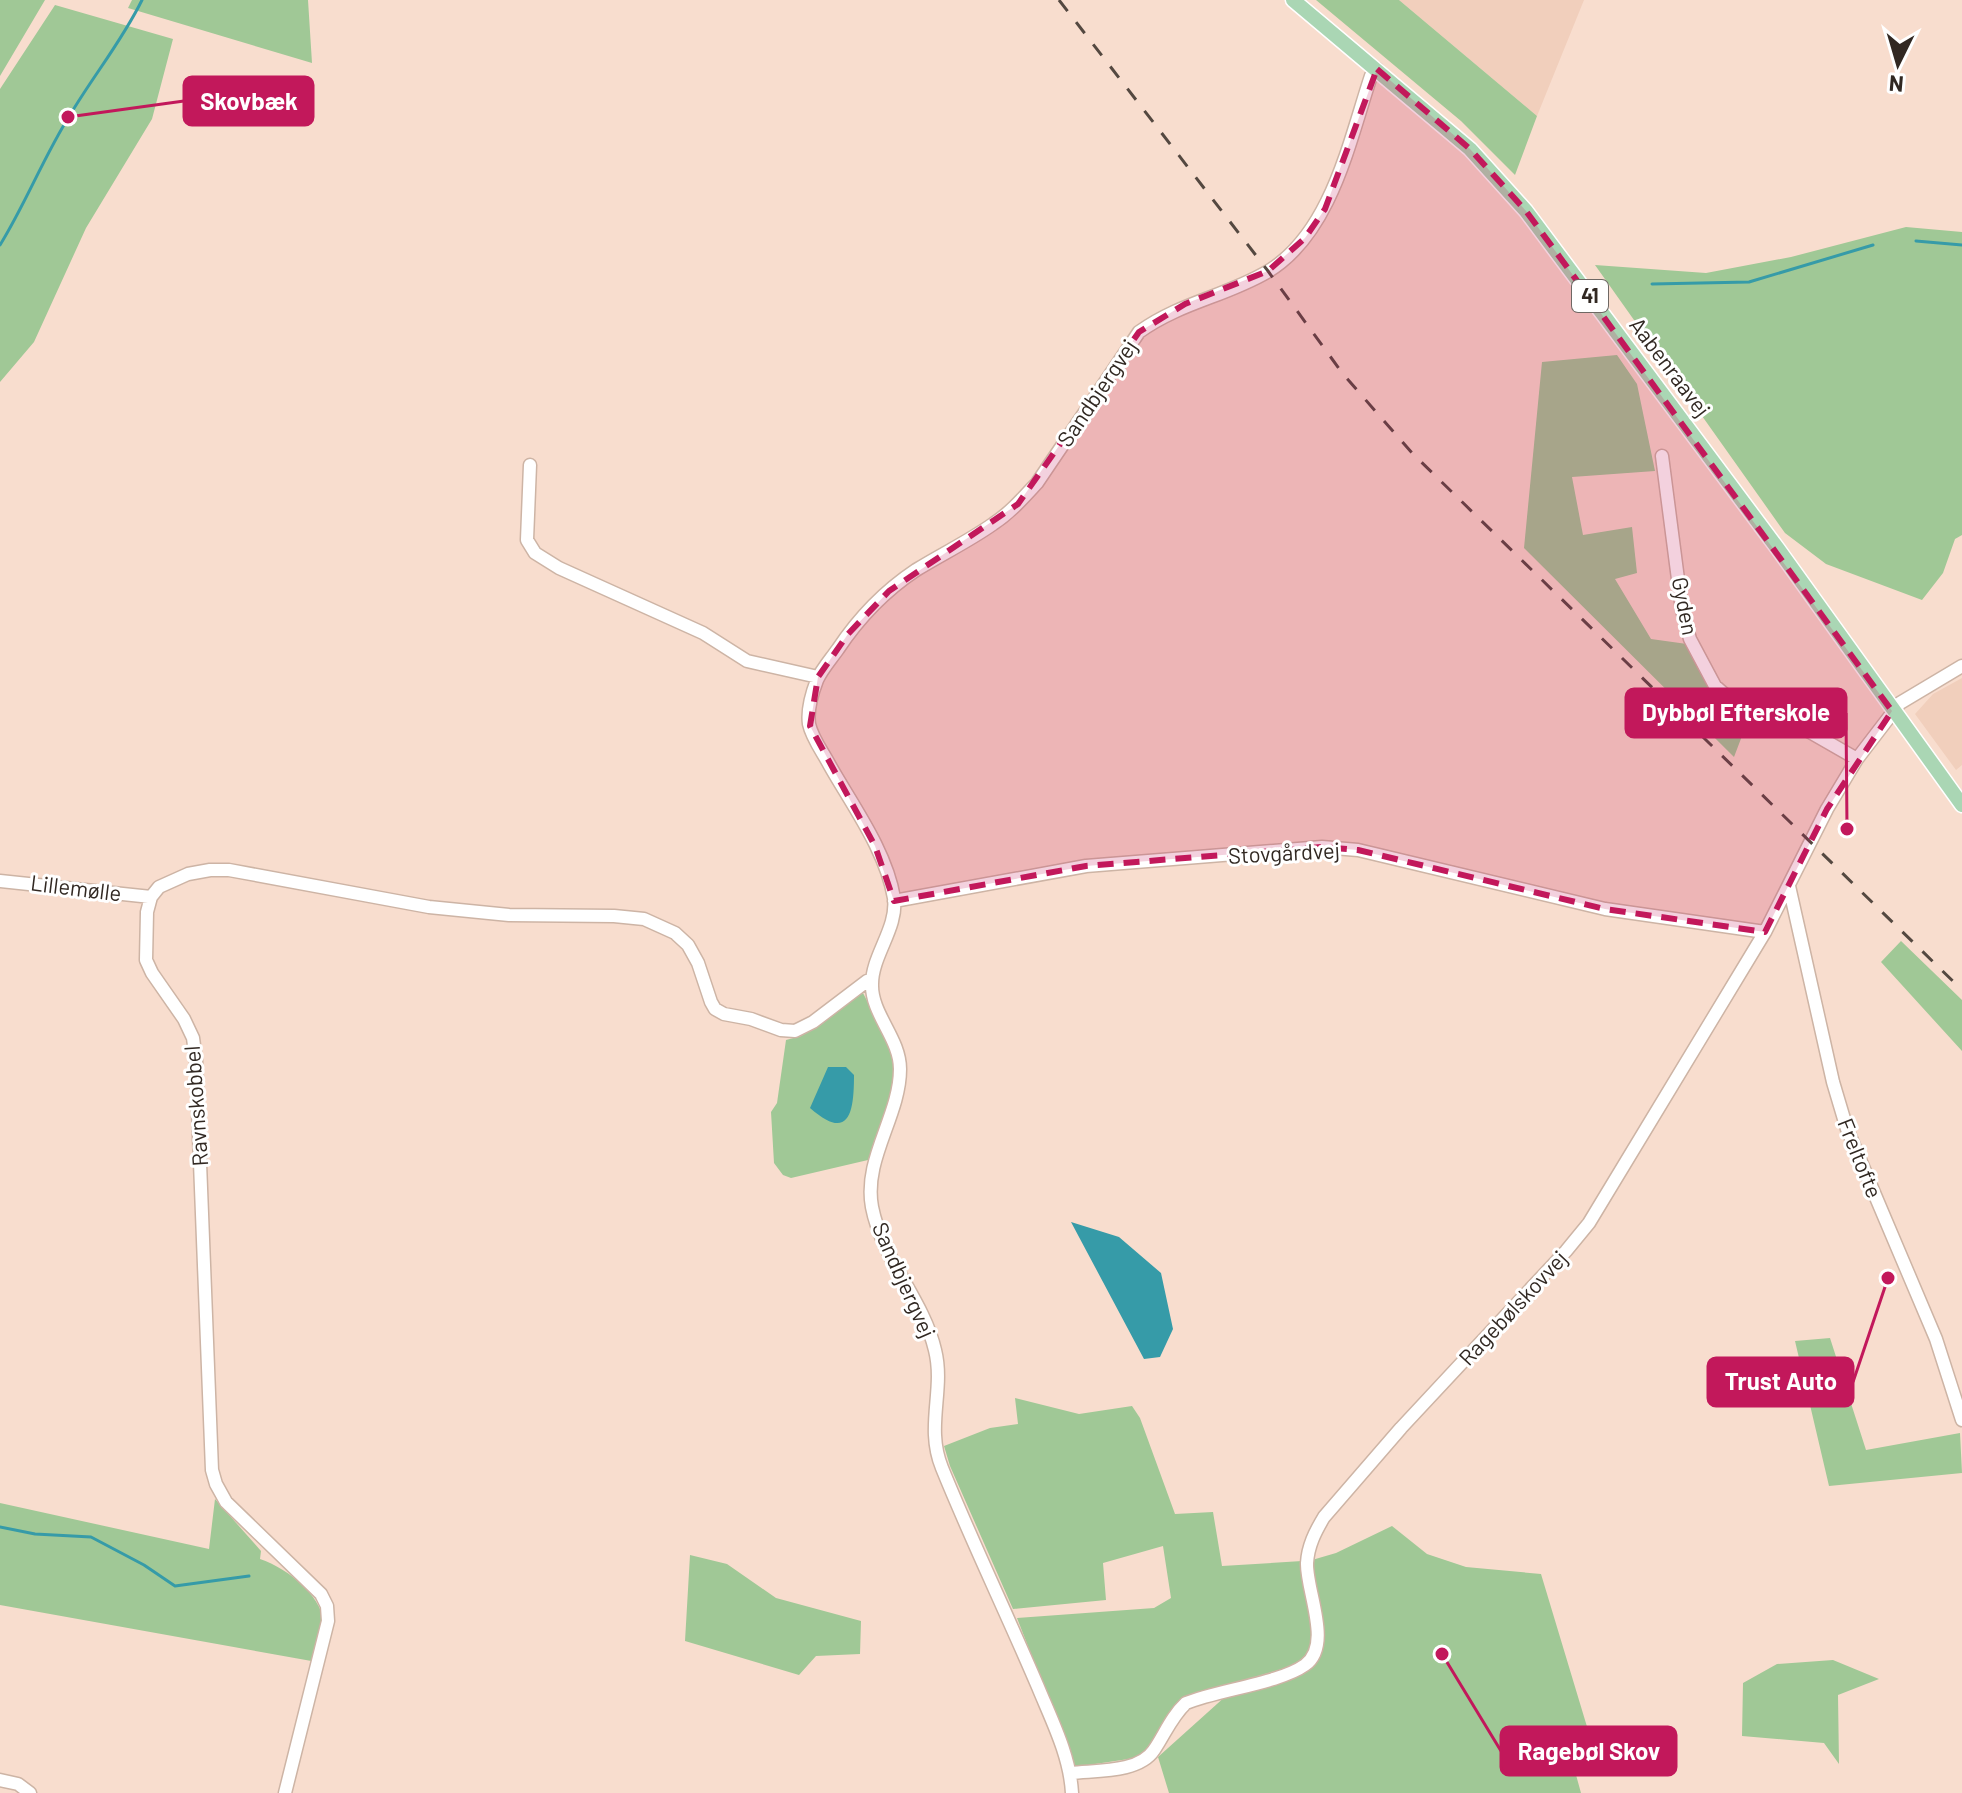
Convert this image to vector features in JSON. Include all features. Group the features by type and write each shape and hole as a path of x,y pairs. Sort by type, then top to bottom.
{"main road":[{"name":"Aabenraavej","path":"1293,0 1470,149 1526,211 1896,707 1962,805"}],"street":[{"name":"Sandbjergvej","path":"894,901 875,846 810,726 808,713 818,677 848,634 889,591 913,572 996,523 1037,483 1139,332 1162,315 1185,304 1236,287 1268,271 1305,238 1325,209 1371,76 1377,69"},
{"name":"Gyden","path":"1662,456 1682,610 1690,639 1715,686 1731,700 1751,710 1796,724 1857,759"},
{"path":"530,465 527,540 535,553 559,568 703,633 747,661 818,677"},
{"path":"1896,707 1962,666"},
{"name":"Ragebølskovvej","path":"1071,1773 1144,1761 1153,1753 1175,1714 1186,1703 1290,1673 1311,1660 1317,1644 1317,1623 1307,1567 1314,1534 1324,1517 1589,1223 1765,932 1827,809 1857,759 1896,707"},
{"name":"Stovgårdvej","path":"894,901 1086,866 1322,847 1358,850 1605,909 1765,932"},
{"path":"151,897 159,887 188,874 229,870 429,907 509,915 644,919 675,933 688,945 715,1009 781,1030 795,1031 813,1022 872,980 892,919 894,901"},
{"name":"Lillemølle","path":"0,881 151,897"},
{"name":"Freltofte","path":"1789,886 1833,1082 1847,1129 1936,1339 1962,1420"},
{"name":"Ravnskobbel","path":"151,897 147,912 146,960 184,1019 193,1038 196,1060 212,1470 226,1502 321,1594 327,1606 328,1621 320,1661 285,1793"},
{"name":"Sandbjergvej","path":"872,980 876,1004 895,1044 900,1069 896,1095 870,1185 872,1209 889,1255 929,1329 936,1353 938,1376 933,1419 940,1464 1007,1614 1071,1773 1072,1793"},
{"path":"0,1780 18,1784 30,1793"}],"highlighted area":[{"path":"1377,69 1470,149 1526,211 1892,711 1827,809 1765,932 1605,909 1358,850 1322,847 1086,866 894,901 875,846 810,726 818,677 848,634 889,591 1018,504 1139,332 1185,304 1268,271 1305,238 1325,209"}],"shaded area":[{"path":"1399,0 1584,0 1537,116"},
{"path":"1962,678 1962,765 1956,770 1915,714 1933,694"}],"green space":[{"path":"0,0 45,0 0,76"},
{"path":"132,0 308,0 312,63 128,8"},
{"path":"1316,0 1399,0 1537,116 1515,175 1461,121"},
{"path":"55,5 173,39 152,119 86,228 34,342 0,382 0,89"},
{"path":"1906,227 1962,232 1962,535 1955,539 1943,573 1922,600 1826,564 1785,533 1595,265 1706,273 1791,257"},
{"path":"1617,355 1637,384 1655,471 1572,477 1583,535 1632,527 1637,573 1615,579 1651,639 1687,644 1718,705 1750,715 1734,757 1524,548 1542,362"},
{"path":"1901,941 1962,1000 1962,1051 1881,962"},
{"path":"863,993 888,1041 894,1069 888,1110 868,1160 791,1178 783,1175 774,1163 771,1112 777,1103 786,1040 801,1036"},
{"path":"1830,1338 1866,1450 1960,1433 1962,1473 1829,1486 1795,1341"},
{"path":"1015,1398 1079,1414 1132,1406 1140,1418 1175,1514 1213,1512 1222,1566 1302,1561 1313,1629 1311,1651 1293,1666 1188,1696 1175,1709 1142,1757 1075,1767 1017,1618 1154,1608 1171,1598 1163,1546 1103,1563 1106,1600 1013,1609 944,1446 990,1428 1018,1424"},
{"path":"215,1499 261,1551 260,1559 293,1577 319,1606 325,1630 317,1662 0,1605 0,1503 209,1549"},
{"path":"1392,1526 1427,1554 1466,1567 1541,1574 1588,1730 1565,1756 1573,1764 1581,1793 1169,1793 1158,1757 1227,1695 1314,1664 1324,1643 1312,1560 1336,1553"},
{"path":"690,1555 727,1564 776,1598 861,1621 860,1654 816,1656 799,1675 685,1641"},
{"path":"1833,1660 1879,1679 1838,1695 1839,1764 1824,1743 1742,1736 1743,1683 1777,1664"}],"water":[{"path":"828,1067 846,1067 854,1075 851,1110 842,1122 834,1123 810,1108"},
{"path":"1071,1222 1119,1237 1161,1273 1173,1329 1160,1357 1144,1359"}],"waterway":[{"path":"0,245 61,131 142,0"},
{"path":"1916,241 1962,245"},
{"path":"1652,284 1749,282 1873,245"},
{"path":"0,1527 35,1534 91,1537 144,1565 175,1586 249,1576"}],"railway":[{"path":"1059,0 1268,271 1343,374 1412,453 1962,990"}],"place":[{"name":"Skovbæk","path":"68,117"},
{"name":"Dybbøl Efterskole","path":"1847,829"},
{"name":"Trust Auto","path":"1888,1278"},
{"name":"Ragebøl Skov","path":"1442,1654"}]}
